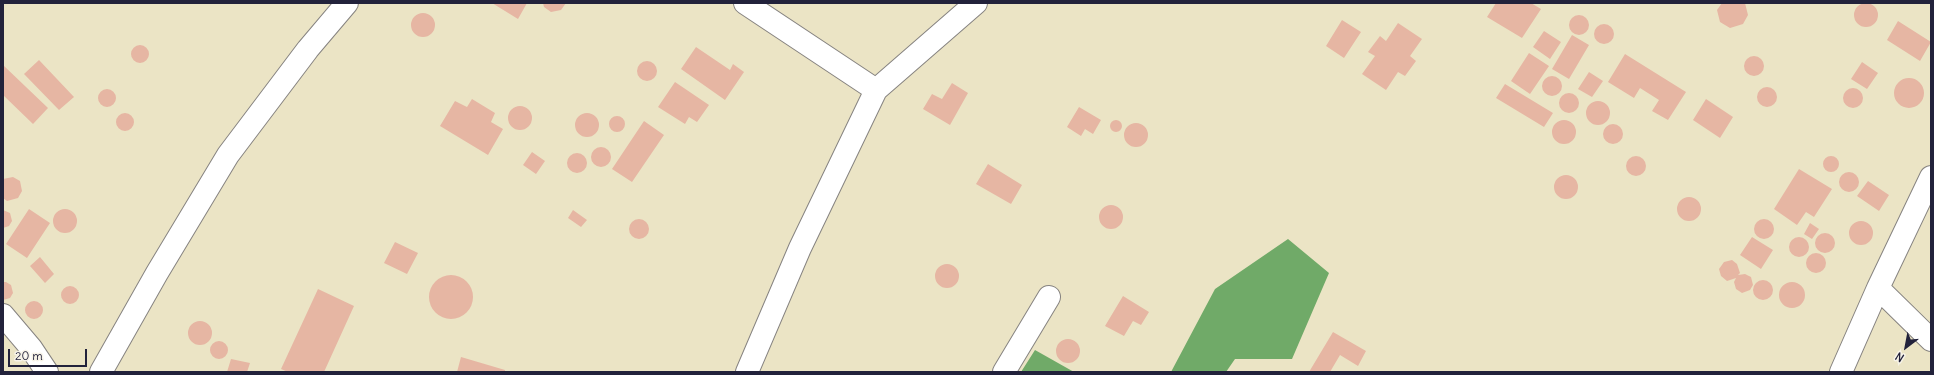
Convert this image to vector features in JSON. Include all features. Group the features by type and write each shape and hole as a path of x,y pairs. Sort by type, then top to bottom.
{"street":[{"path":"101,372 157,273 228,155 308,49 347,3"},
{"path":"745,3 876,90"},
{"path":"747,372 800,248 876,90 976,3"},
{"path":"1841,372 1878,288 1931,177"},
{"path":"1878,288 1931,340"},
{"path":"1004,372 1049,297"},
{"path":"3,315 31,348 47,372"}],"green space":[{"path":"1288,239 1329,273 1292,359 1235,359 1226,372 1171,372 1215,289"},
{"path":"1035,350 1074,372 1021,372"}],"building":[{"path":"492,3 527,3 518,19"},
{"path":"543,3 566,3 561,10 551,12 544,7"},
{"path":"1496,3 1531,3 1541,9 1522,38 1487,17"},
{"path":"1722,3 1745,3 1748,15 1743,24 1730,28 1720,22 1717,10"},
{"path":"1866,3 1875,6 1878,15 1875,24 1866,27 1857,24 1854,15 1857,6"},
{"path":"423,13 431,17 435,25 431,33 423,37 415,33 411,25 415,17"},
{"path":"1579,15 1586,18 1589,25 1586,32 1579,35 1572,32 1569,25 1572,18"},
{"path":"1342,20 1361,32 1344,58 1326,46"},
{"path":"1898,21 1931,42 1920,61 1887,40"},
{"path":"1398,23 1422,39 1410,56 1416,61 1405,76 1398,72 1386,90 1362,74 1375,56 1368,52 1380,36 1386,41"},
{"path":"1604,24 1611,27 1614,34 1611,41 1604,44 1597,41 1594,34 1597,27"},
{"path":"1544,31 1561,42 1550,59 1533,47"},
{"path":"1572,35 1589,45 1569,79 1552,69"},
{"path":"140,45 146,48 149,54 146,60 140,63 134,60 131,54 134,48"},
{"path":"696,47 730,70 733,64 744,72 725,100 681,69"},
{"path":"1529,53 1549,66 1530,94 1511,81"},
{"path":"1625,54 1686,92 1668,120 1652,111 1659,100 1640,88 1634,98 1608,82"},
{"path":"1754,56 1761,59 1764,66 1761,73 1754,76 1747,73 1744,66 1747,59"},
{"path":"39,60 74,97 59,110 24,74"},
{"path":"647,61 654,64 657,71 654,78 647,81 640,78 637,71 640,64"},
{"path":"1862,62 1878,73 1867,89 1851,79"},
{"path":"3,65 48,108 33,124 3,95"},
{"path":"1589,72 1603,81 1592,97 1578,89"},
{"path":"1552,76 1559,79 1562,86 1559,93 1552,96 1545,93 1542,86 1545,79"},
{"path":"1909,78 1915,79 1923,87 1923,99 1915,107 1909,108 1903,107 1895,99 1894,93 1895,87 1903,79"},
{"path":"675,82 709,105 697,122 689,117 685,124 658,107"},
{"path":"952,83 968,93 950,125 923,109 932,94 942,99"},
{"path":"1505,84 1553,113 1544,127 1496,98"},
{"path":"1767,87 1774,90 1777,97 1774,104 1767,107 1760,104 1757,97 1760,90"},
{"path":"1853,88 1860,91 1863,98 1860,105 1853,108 1846,105 1843,98 1846,91"},
{"path":"107,89 113,92 116,98 113,104 107,107 101,104 98,98 101,92"},
{"path":"1569,93 1576,96 1579,103 1576,110 1569,113 1562,110 1559,103 1562,96"},
{"path":"472,99 495,113 491,122 503,129 488,155 440,126 455,101 467,107"},
{"path":"1706,99 1733,117 1720,138 1693,120"},
{"path":"1598,101 1607,104 1610,113 1607,122 1598,125 1589,122 1586,113 1589,104"},
{"path":"520,106 528,110 532,118 528,126 520,130 512,126 508,118 512,110"},
{"path":"1079,107 1101,120 1093,134 1085,129 1081,136 1067,127"},
{"path":"125,113 131,116 134,122 131,128 125,131 119,128 116,122 119,116"},
{"path":"587,113 595,117 599,125 595,133 587,137 579,133 575,125 579,117"},
{"path":"617,116 623,118 625,124 623,130 617,132 611,130 609,124 611,118"},
{"path":"1116,120 1120,122 1122,126 1120,130 1116,132 1112,130 1110,126 1112,122"},
{"path":"1564,120 1573,123 1576,132 1573,141 1564,144 1555,141 1552,132 1555,123"},
{"path":"644,121 664,135 632,182 612,169"},
{"path":"1136,123 1144,127 1148,135 1144,143 1136,147 1128,143 1124,135 1128,127"},
{"path":"1613,124 1620,127 1623,134 1620,141 1613,144 1606,141 1603,134 1606,127"},
{"path":"601,147 608,150 611,157 608,164 601,167 594,164 591,157 594,150"},
{"path":"532,152 545,161 536,174 523,165"},
{"path":"577,153 584,156 587,163 584,170 577,173 570,170 567,163 570,156"},
{"path":"1636,156 1643,159 1646,166 1643,173 1636,176 1629,173 1626,166 1629,159"},
{"path":"1831,156 1837,158 1839,164 1837,170 1831,172 1825,170 1823,164 1825,158"},
{"path":"988,164 1022,185 1011,204 976,184"},
{"path":"1799,169 1832,189 1814,217 1806,212 1797,225 1774,209"},
{"path":"1849,172 1856,175 1859,182 1856,189 1849,192 1842,189 1839,182 1842,175"},
{"path":"1566,175 1575,178 1578,187 1575,196 1566,199 1557,196 1554,187 1557,178"},
{"path":"13,177 20,181 22,191 18,198 7,201 3,198 3,179"},
{"path":"1868,181 1889,195 1879,211 1857,196"},
{"path":"1689,197 1694,198 1700,204 1700,214 1694,220 1689,221 1684,220 1678,214 1677,209 1678,204 1684,198"},
{"path":"1111,205 1119,209 1123,217 1119,225 1111,229 1103,225 1099,217 1103,209"},
{"path":"29,209 50,223 27,258 6,244"},
{"path":"65,209 73,213 77,221 73,229 65,233 57,229 53,221 57,213"},
{"path":"3,210 10,213 12,221 9,226 3,228"},
{"path":"573,210 587,220 581,227 568,218"},
{"path":"639,219 646,222 649,229 646,236 639,239 632,236 629,229 632,222"},
{"path":"1764,219 1771,222 1774,229 1771,236 1764,239 1757,236 1754,229 1757,222"},
{"path":"1861,221 1866,222 1872,228 1872,238 1866,244 1861,245 1856,244 1850,238 1849,233 1850,228 1856,222"},
{"path":"1810,223 1819,229 1812,239 1804,234"},
{"path":"1825,233 1832,236 1835,243 1832,250 1825,253 1818,250 1815,243 1818,236"},
{"path":"1752,237 1773,250 1761,269 1740,255"},
{"path":"1799,237 1806,240 1809,247 1806,254 1799,257 1792,254 1789,247 1792,240"},
{"path":"395,242 418,253 407,274 384,263"},
{"path":"1816,253 1823,256 1826,263 1823,270 1816,273 1809,270 1806,263 1809,256"},
{"path":"40,257 54,274 45,283 30,266"},
{"path":"1732,260 1737,264 1740,273 1738,275 1745,274 1751,277 1753,285 1750,290 1742,293 1736,289 1734,282 1736,278 1727,281 1721,276 1719,269 1724,262"},
{"path":"947,264 955,268 959,276 955,284 947,288 939,284 935,276 939,268"},
{"path":"447,275 455,275 467,281 473,293 473,301 467,313 455,319 447,319 435,313 429,301 429,293 435,281"},
{"path":"1763,280 1770,283 1773,290 1770,297 1763,300 1756,297 1753,290 1756,283"},
{"path":"3,282 11,285 13,293 10,298 3,300"},
{"path":"1792,282 1801,286 1805,295 1801,304 1792,308 1783,304 1779,295 1783,286"},
{"path":"70,286 76,289 79,295 76,301 70,304 64,301 61,295 64,289"},
{"path":"318,289 354,306 324,372 288,372 281,369"},
{"path":"1123,296 1149,312 1141,325 1133,321 1124,336 1105,326"},
{"path":"34,301 40,304 43,310 40,316 34,319 28,316 25,310 28,304"},
{"path":"200,321 208,325 212,333 208,341 200,345 192,341 188,333 192,325"},
{"path":"1333,332 1366,351 1358,366 1340,355 1330,372 1309,372"},
{"path":"1068,339 1076,343 1080,351 1076,359 1068,363 1060,359 1056,351 1060,343"},
{"path":"219,341 225,344 228,350 225,356 219,359 213,356 210,350 213,344"},
{"path":"461,357 505,370 505,372 457,372"},
{"path":"231,359 250,363 247,372 227,372"}]}
